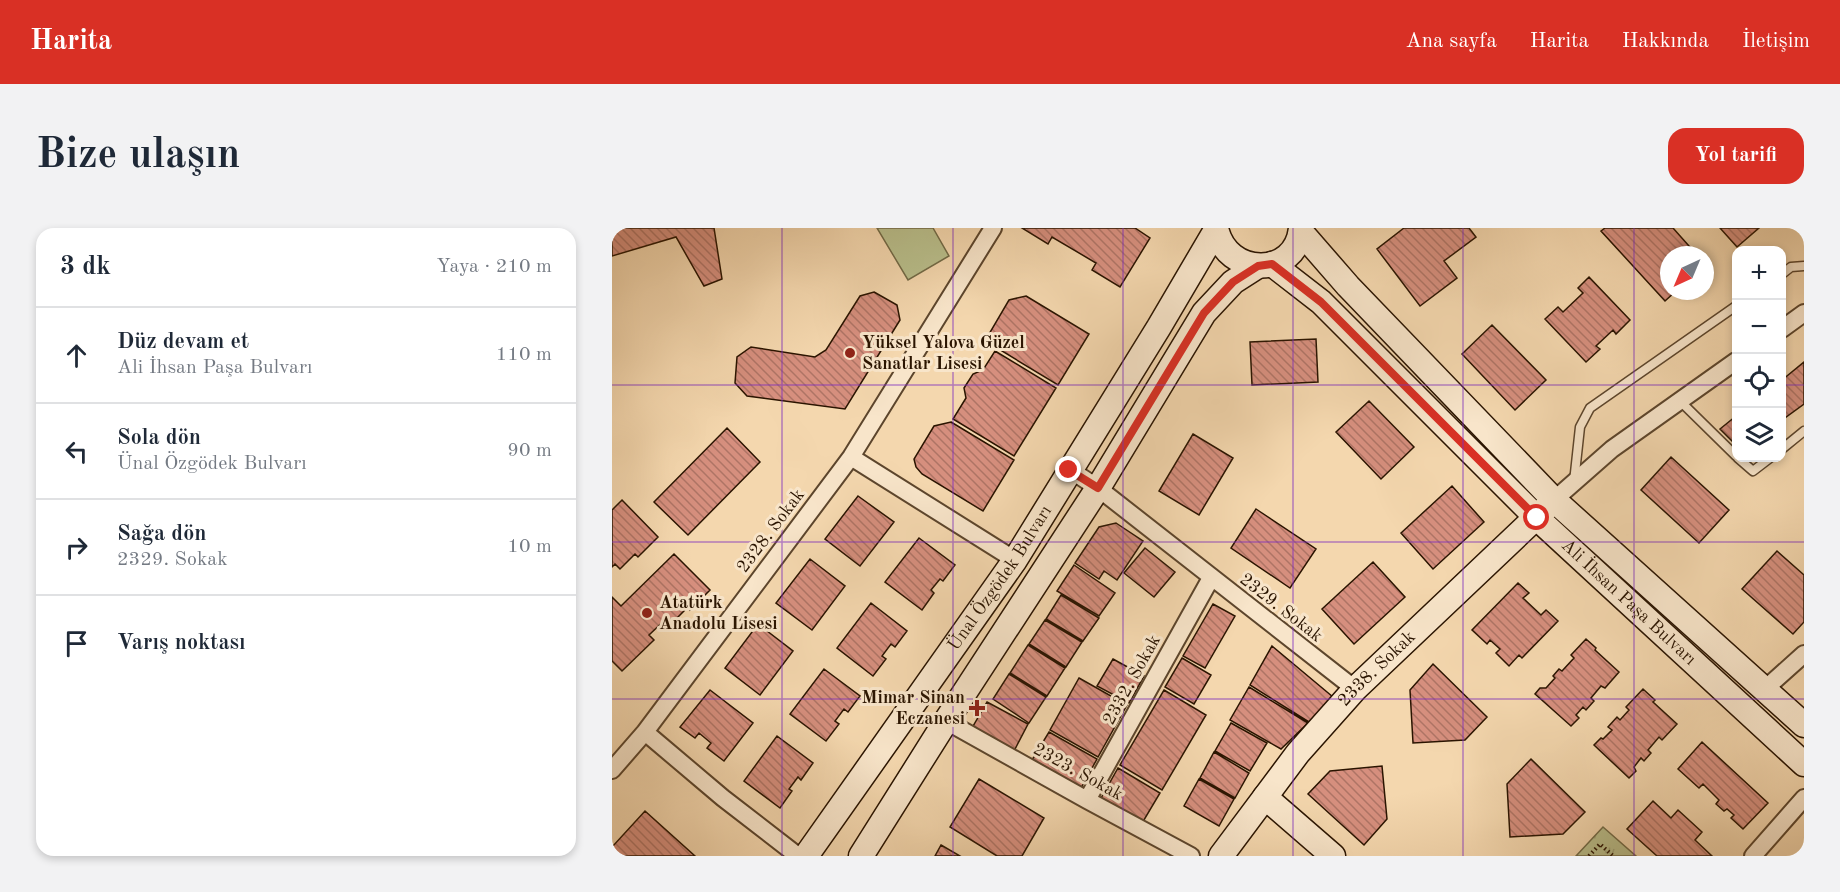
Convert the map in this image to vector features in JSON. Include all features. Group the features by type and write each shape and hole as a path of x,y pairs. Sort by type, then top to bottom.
{"main road":[{"name":"Ali İhsan Paşa Bulvarı","path":"1216,229 1221,244 1231,256 1243,263 1265,265 1321,302 1537,518 1804,764"},
{"name":"Ünal Özgödek Bulvarı","path":"806,856 1015,560 1159,327 1216,229"},
{"name":"Ali İhsan Paşa Bulvarı","path":"1301,230 1348,286 1554,500 1804,725"},
{"name":"Ünal Özgödek Bulvarı","path":"861,856 1098,488 1204,313 1233,282 1286,257 1295,246 1301,230"},
{"name":"2338. Sokak","path":"1221,856 1298,753 1355,689 1554,500"},
{"path":"1265,797 1333,856"}],"street":[{"name":"2328. Sokak","path":"612,770 645,732 851,457 993,228"},
{"path":"1786,326 1804,313"},
{"path":"1554,500 1612,449 1732,365"},
{"path":"851,457 1015,560"},
{"name":"2329. Sokak","path":"1069,470 1098,488 1355,689"},
{"name":"2332. Sokak","path":"1087,800 1211,578"},
{"path":"1765,689 1804,654"},
{"name":"2323. Sokak","path":"946,721 1191,856"},
{"path":"645,732 723,798 798,856"},
{"path":"1753,856 1804,798"}],"lane":[{"path":"1786,271 1791,267 1804,266"},
{"path":"1574,483 1580,427 1590,408 1732,309"},
{"path":"1680,401 1732,452"},
{"path":"1786,446 1804,431"},
{"path":"1742,462 1752,471 1764,462"}],"path":[{"path":"1589,856 1600,844 1613,856"}],"green space":[{"path":"877,228 933,228 949,256 908,280"},
{"path":"1603,827 1636,856 1576,856"}],"building":[{"path":"612,228 714,228 722,279 704,286 676,237 612,256"},
{"path":"1022,228 1135,228 1150,238 1120,287 1092,270 1096,263 1052,237 1048,244"},
{"path":"1404,228 1469,228 1476,237 1444,261 1457,278 1420,306 1377,249"},
{"path":"1605,228 1673,228 1689,246 1660,246 1660,296 1601,231"},
{"path":"1720,228 1759,228 1738,246"},
{"path":"1589,277 1630,320 1616,334 1613,330 1596,346 1600,349 1586,362 1545,319 1558,307 1563,312 1583,293 1578,288"},
{"name":"Yüksel Yalova Güzel Sanatlar Lisesi","path":"874,292 897,305 900,320 845,409 747,396 735,383 737,357 751,347 815,357 826,350 860,296"},
{"path":"1026,296 1089,334 1058,385 997,348 991,341 989,334 1009,300"},
{"path":"1492,325 1546,380 1515,410 1462,354"},
{"path":"1316,339 1318,382 1252,385 1250,342"},
{"path":"995,351 1056,388 1014,456 953,419 966,398 964,388 973,374 983,370"},
{"path":"1804,362 1804,404 1786,417 1786,408 1786,377"},
{"path":"1369,401 1414,447 1381,479 1336,432"},
{"path":"1732,419 1732,441 1720,429"},
{"path":"951,422 1014,460 983,511 922,474 916,467 914,459 934,426"},
{"path":"727,428 760,462 688,535 654,502"},
{"path":"1193,434 1233,458 1199,515 1159,491"},
{"path":"1671,457 1729,510 1699,543 1641,490"},
{"path":"1452,486 1484,522 1433,569 1401,533"},
{"path":"858,496 894,522 860,566 825,539"},
{"name":"Atatürk Anadolu Lisesi","path":"622,500 658,537 638,557 635,554 620,569 615,564 612,567 612,510"},
{"path":"1256,509 1316,549 1290,588 1231,548"},
{"path":"1116,523 1143,541 1117,580 1104,571 1099,579 1075,563 1099,527"},
{"path":"919,538 955,565 943,581 940,579 931,590 934,593 922,610 885,582"},
{"path":"1145,548 1175,572 1154,597 1124,573"},
{"path":"1777,551 1804,575 1804,622 1793,634 1742,589"},
{"name":"Atatürk Anadolu Lisesi","path":"674,554 710,590 690,610 688,607 673,622 668,617 649,635 654,640 622,671 612,661 612,597 621,606"},
{"path":"810,559 845,586 812,630 776,603"},
{"path":"1373,562 1405,597 1354,644 1322,609"},
{"path":"1074,565 1115,593 1099,616 1057,591"},
{"path":"1518,583 1529,593 1523,598 1541,615 1546,610 1558,621 1522,658 1519,655 1509,666 1496,653 1500,649 1490,640 1487,644 1472,630"},
{"path":"1061,595 1099,618 1083,641 1046,619"},
{"path":"871,603 907,631 895,647 891,644 882,656 886,659 873,676 837,648"},
{"path":"1213,604 1235,616 1205,668 1183,656"},
{"path":"1045,620 1082,642 1066,667 1029,644"},
{"path":"758,624 793,651 760,695 725,668"},
{"path":"1586,639 1619,672 1605,688 1601,686 1591,698 1594,701 1586,710 1583,707 1576,715 1579,718 1571,726 1535,694 1540,688 1546,688 1559,669 1562,671 1574,658 1571,655"},
{"path":"1028,645 1065,668 1047,696 1010,673"},
{"path":"1272,646 1333,697 1309,722 1250,685"},
{"path":"1182,658 1211,675 1194,704 1165,687"},
{"path":"1113,659 1144,676 1129,703 1097,686"},
{"path":"1433,664 1487,717 1465,740 1413,743 1410,690"},
{"path":"824,669 860,696 848,712 844,709 835,721 839,724 826,741 790,714"},
{"path":"1009,674 1046,697 1029,723 993,699"},
{"path":"1079,678 1127,705 1098,757 1050,730"},
{"path":"1249,687 1308,723 1281,749 1230,720"},
{"path":"1643,689 1655,700 1653,702 1677,724 1662,740 1659,737 1648,750 1651,753 1644,761 1641,758 1634,767 1636,771 1629,778 1594,745 1612,730 1608,727 1617,717 1620,720 1629,710 1626,707"},
{"path":"710,690 753,723 724,761 707,748 711,743 699,733 695,738 680,727"},
{"path":"1164,690 1206,715 1162,790 1120,765"},
{"path":"987,702 1028,724 1014,751 972,728"},
{"path":"1231,723 1267,743 1250,771 1215,751"},
{"path":"1049,732 1097,759 1081,788 1032,760"},
{"path":"777,736 813,763 801,780 798,777 789,789 792,791 780,808 744,781"},
{"path":"1702,742 1768,803 1743,829 1731,818 1734,815 1727,809 1724,811 1716,804 1719,800 1703,784 1699,788 1678,769"},
{"path":"1214,752 1249,773 1235,798 1200,778"},
{"path":"1531,759 1585,812 1563,834 1510,837 1507,784"},
{"path":"1382,766 1387,819 1364,845 1308,794 1330,771"},
{"path":"1118,768 1160,793 1141,825 1100,800"},
{"path":"979,779 1044,818 1022,856 997,856 950,827"},
{"path":"1199,779 1234,799 1219,826 1184,806"},
{"path":"1653,801 1671,818 1678,810 1702,832 1695,840 1712,856 1657,856 1627,829"},
{"path":"645,811 695,856 612,856 612,847"},
{"path":"941,845 960,856 935,856"}],"place":[{"name":"Yüksel Yalova Güzel Sanatlar Lisesi","path":"850,353"},
{"name":"Atatürk Anadolu Lisesi","path":"647,613"},
{"name":"Mimar Sinan Eczanesi","path":"977,708"}],"route":[{"path":"1069,470 1098,488 1204,313 1233,282 1258,266 1272,264 1321,302 1537,518"}]}
